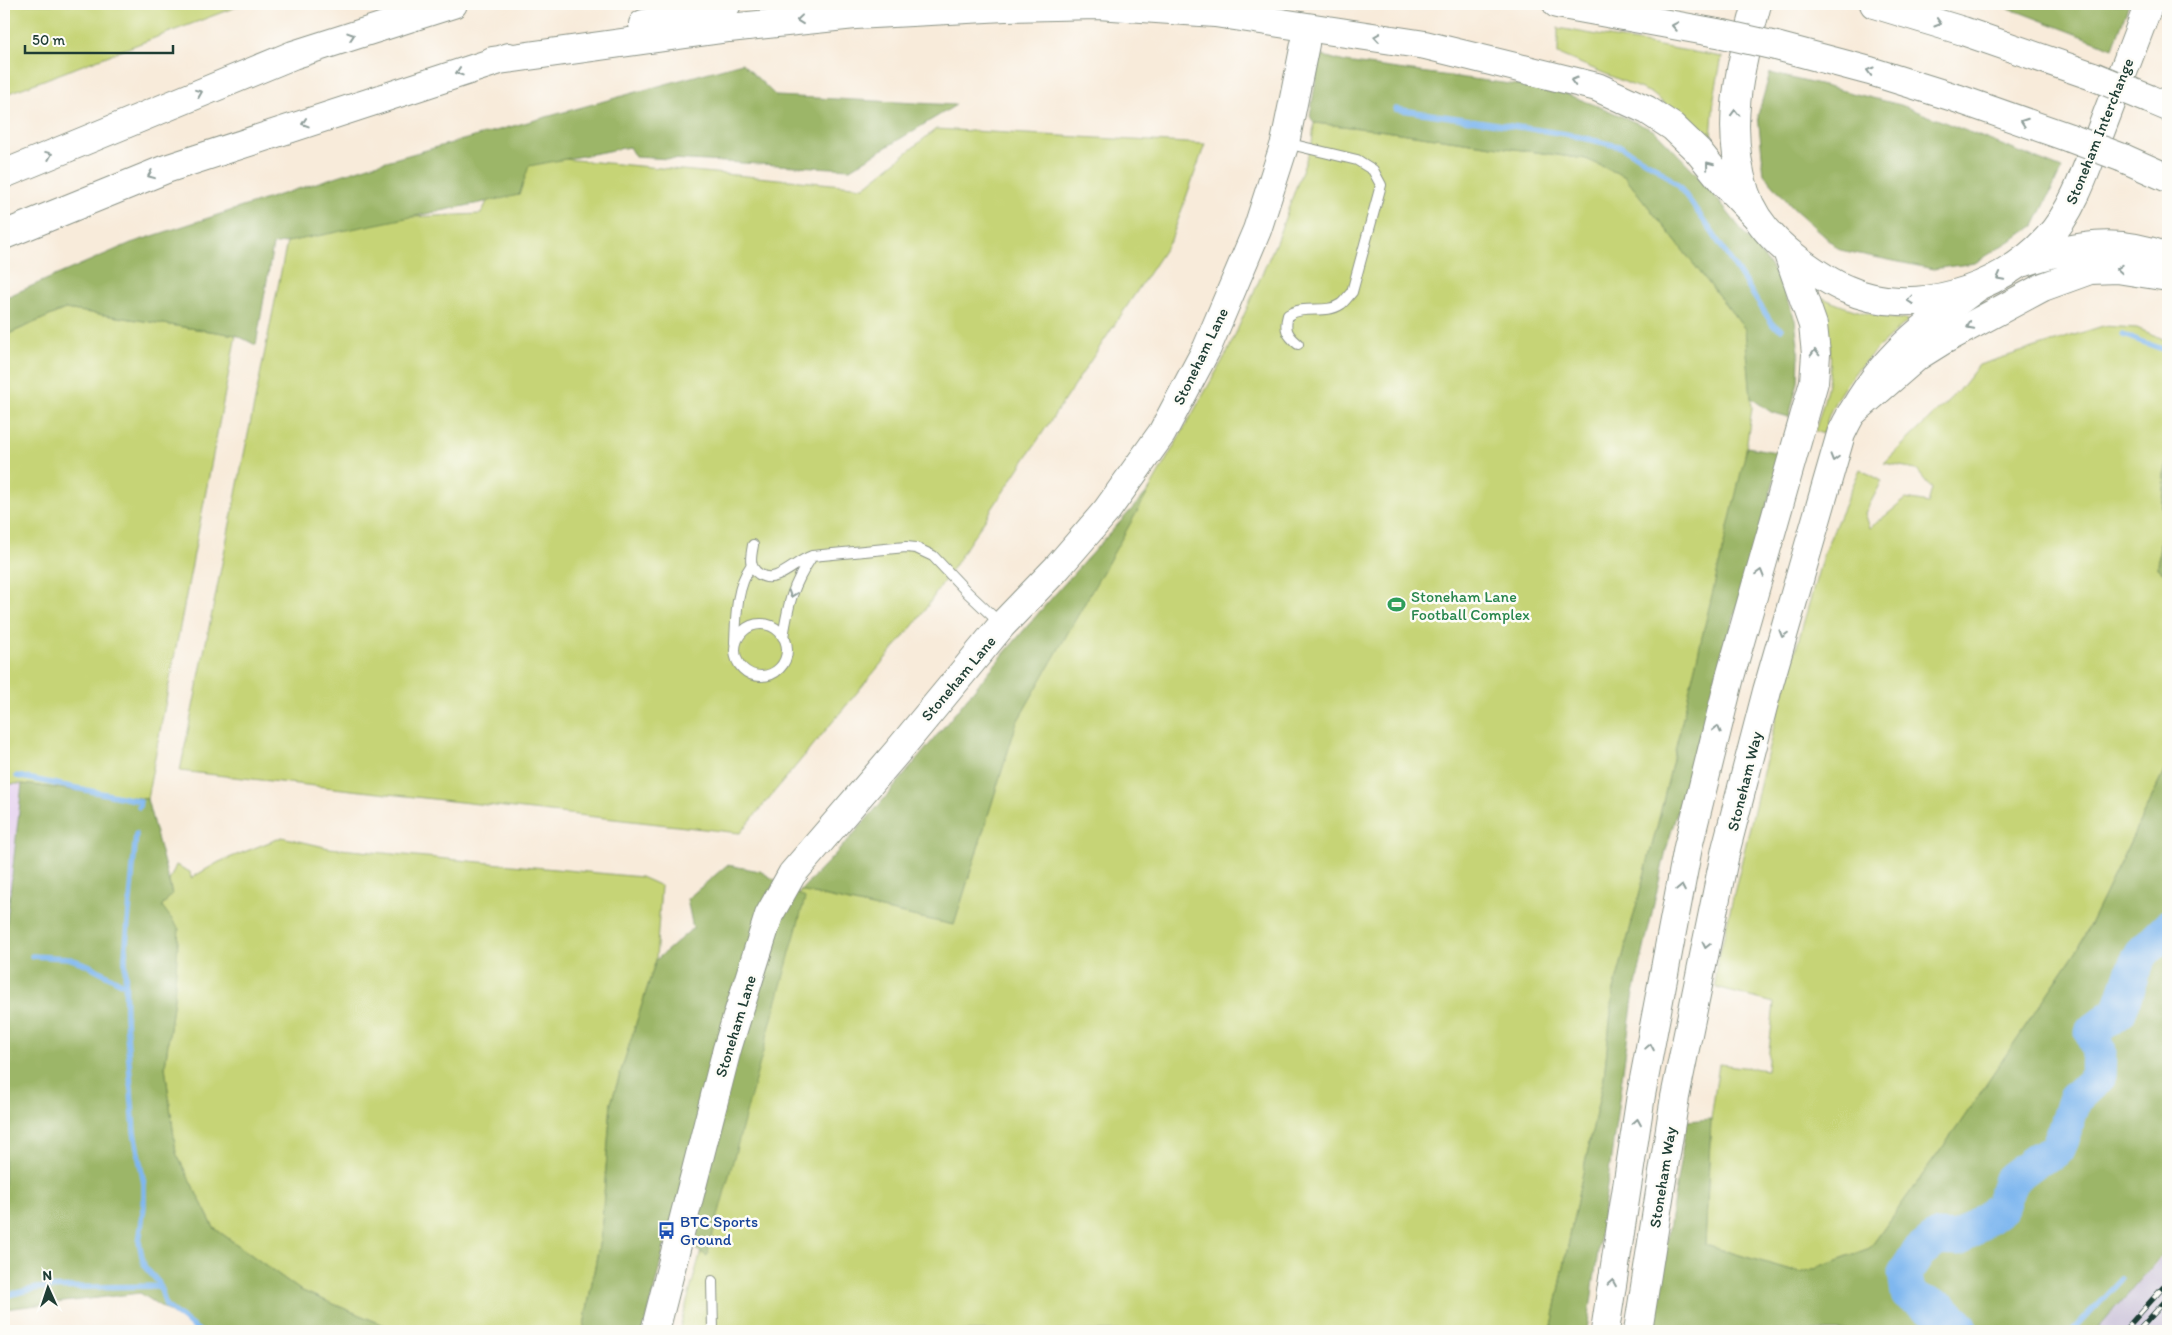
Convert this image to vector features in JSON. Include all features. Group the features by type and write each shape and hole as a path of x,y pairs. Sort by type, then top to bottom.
{"main road":[{"path":"4,174 292,54 453,4"},
{"path":"4,235 166,169 492,61 727,4"},
{"path":"1557,4 1723,34 1870,71 1948,95 2070,138 2123,158 2168,178"},
{"name":"Stoneham Interchange","path":"1757,4 1741,64 1734,107 1740,169 1745,193 1754,214 1787,252 1818,274 1840,286 1874,298 1910,301 1975,289 2025,262 2049,238 2066,211 2081,181 2149,4"},
{"path":"1874,4 1962,31 2093,76 2159,103"},
{"path":"492,61 729,28 855,15 1006,7 1098,5 1215,13 1425,45 1597,87 1647,110 1673,127 1698,151 1724,183 1754,214"},
{"name":"Stoneham Lane","path":"655,1331 727,1049 769,915 792,874 891,759 1002,625 1108,510 1162,433 1207,348 1257,230 1285,143 1305,44"},
{"path":"2025,262 2063,249 2118,245 2142,249 2168,257"},
{"name":"Stoneham Way","path":"1605,1331 1641,1095 1688,847 1730,677 1814,382 1816,354 1813,325 1787,252"},
{"path":"1851,414 1918,356 1942,341 2044,287 2090,270 2117,269 2168,277"},
{"name":"Stoneham Way","path":"1638,1331 1675,1097 1726,848 1775,662 1841,434 1851,414 1879,370 1925,325 1975,289"}],"lane":[{"path":"1285,143 1357,160 1373,170 1381,185 1352,292 1341,304 1328,310 1297,310 1288,315 1285,325 1288,336 1298,344"},
{"path":"753,545 751,566 744,576 738,603 735,647 739,664 745,670 762,676 778,670 784,662 787,654 783,637 790,595 812,556"},
{"path":"751,566 762,576 771,578 786,572 802,559 812,556 906,547 916,548 933,556 1002,625"},
{"path":"735,647 742,632 756,625 771,627 783,637"},
{"path":"712,1281 713,1331"}],"shaded area":[{"path":"4,784 22,784 4,948"},
{"path":"2168,1250 2168,1325 2162,1331 2095,1331"}],"green space":[{"path":"4,4 244,4 4,95"},
{"path":"1998,4 2129,4 2113,48"},
{"path":"1558,28 1722,57 1714,97 1711,139 1651,93 1558,54"},
{"path":"1320,55 1345,62 1555,90 1603,108 1655,131 1698,175 1771,267 1783,289 1795,320 1799,353 1798,382 1789,417 1771,412 1751,398 1745,329 1624,176 1586,159 1314,123 1310,116"},
{"path":"742,63 776,96 956,105 850,169 635,157 629,147 529,166 519,195 273,245 256,345 236,335 65,309 4,336 4,298 131,243 372,165"},
{"path":"1770,73 1901,105 2062,169 2034,226 1975,263 1933,269 1840,250 1792,207 1764,174 1758,115"},
{"name":"Stoneham Lane Football Complex","path":"1314,123 1586,159 1624,176 1745,329 1752,408 1744,462 1658,823 1613,994 1604,1077 1551,1331 679,1331 800,891 954,925 1017,722 1228,351 1277,240 1312,143"},
{"path":"936,129 1205,144 1171,240 920,617 740,833 180,771 291,222 481,214 510,154 864,187"},
{"path":"1823,298 1865,313 1909,320 1856,371 1832,408 1823,434 1815,431 1827,389 1831,358 1820,300"},
{"path":"65,309 236,335 147,799 22,784 4,784 4,336"},
{"path":"2103,326 2137,328 2168,341 2168,438 2158,568 2168,576 2168,769 2165,770 2079,947 1958,1126 1870,1248 1801,1273 1705,1245 1711,1119 1719,1064 1767,1070 1774,1003 1716,988 1715,973 1776,718 1824,552 1860,469 1882,481 1865,513 1870,528 1906,499 1928,503 1932,489 1916,469 1884,463 1958,391 1979,365"},
{"path":"2168,438 2168,576 2158,568"},
{"path":"1747,447 1782,453 1666,850 1633,998 1587,1331 1551,1331 1604,1077 1613,994 1658,823"},
{"path":"1150,489 1017,722 954,925 800,891 881,803 1024,629"},
{"path":"2168,769 2168,1248 2096,1331 1652,1331 1687,1121 1711,1119 1705,1245 1801,1273 1870,1248 1958,1126 2079,947 2165,770"},
{"path":"22,784 147,799 172,894 162,906 179,929 174,998 165,1066 176,1153 214,1228 300,1290 391,1328 391,1331 199,1331 140,1293 4,1309 4,948"},
{"path":"282,837 329,848 641,877 661,886 656,960 611,1103 601,1234 583,1331 391,1331 391,1328 300,1290 214,1228 176,1153 165,1066 174,998 162,906 172,894 169,881 176,865 190,872 191,878 219,862"},
{"path":"727,865 760,871 805,898 707,1256 668,1232 644,1331 583,1331 601,1234 611,1103 656,960 693,928 687,899"}],"waterway":[{"path":"1395,109 1566,134 1622,147 1656,167 1679,186 1712,232 1773,325 1781,329"},
{"path":"2123,335 2168,351"},
{"path":"17,776 140,801 139,807"},
{"path":"136,834 125,956 126,1018 134,1132 144,1184 144,1207 139,1242 144,1266 159,1283 166,1306 199,1331"},
{"path":"1959,1331 1960,1327 1943,1309 1924,1303 1908,1294 1905,1273 1919,1252 1937,1238 1958,1239 2001,1207 2011,1179 2038,1159 2056,1151 2074,1100 2098,1077 2099,1051 2092,1032 2119,1012 2133,970 2142,953 2168,927"},
{"path":"32,956 68,958 88,965 125,985"},
{"path":"2072,1331 2121,1279"},
{"path":"4,1296 38,1288 160,1286"}],"tunnel":[{"path":"1305,44 1310,4"}],"railway":[{"path":"2124,1331 2168,1282"},
{"path":"2138,1331 2168,1298"}],"place":[{"name":"Stoneham Lane Football Complex","path":"1397,605"},
{"name":"BTC Sports Ground","path":"666,1230"}]}
